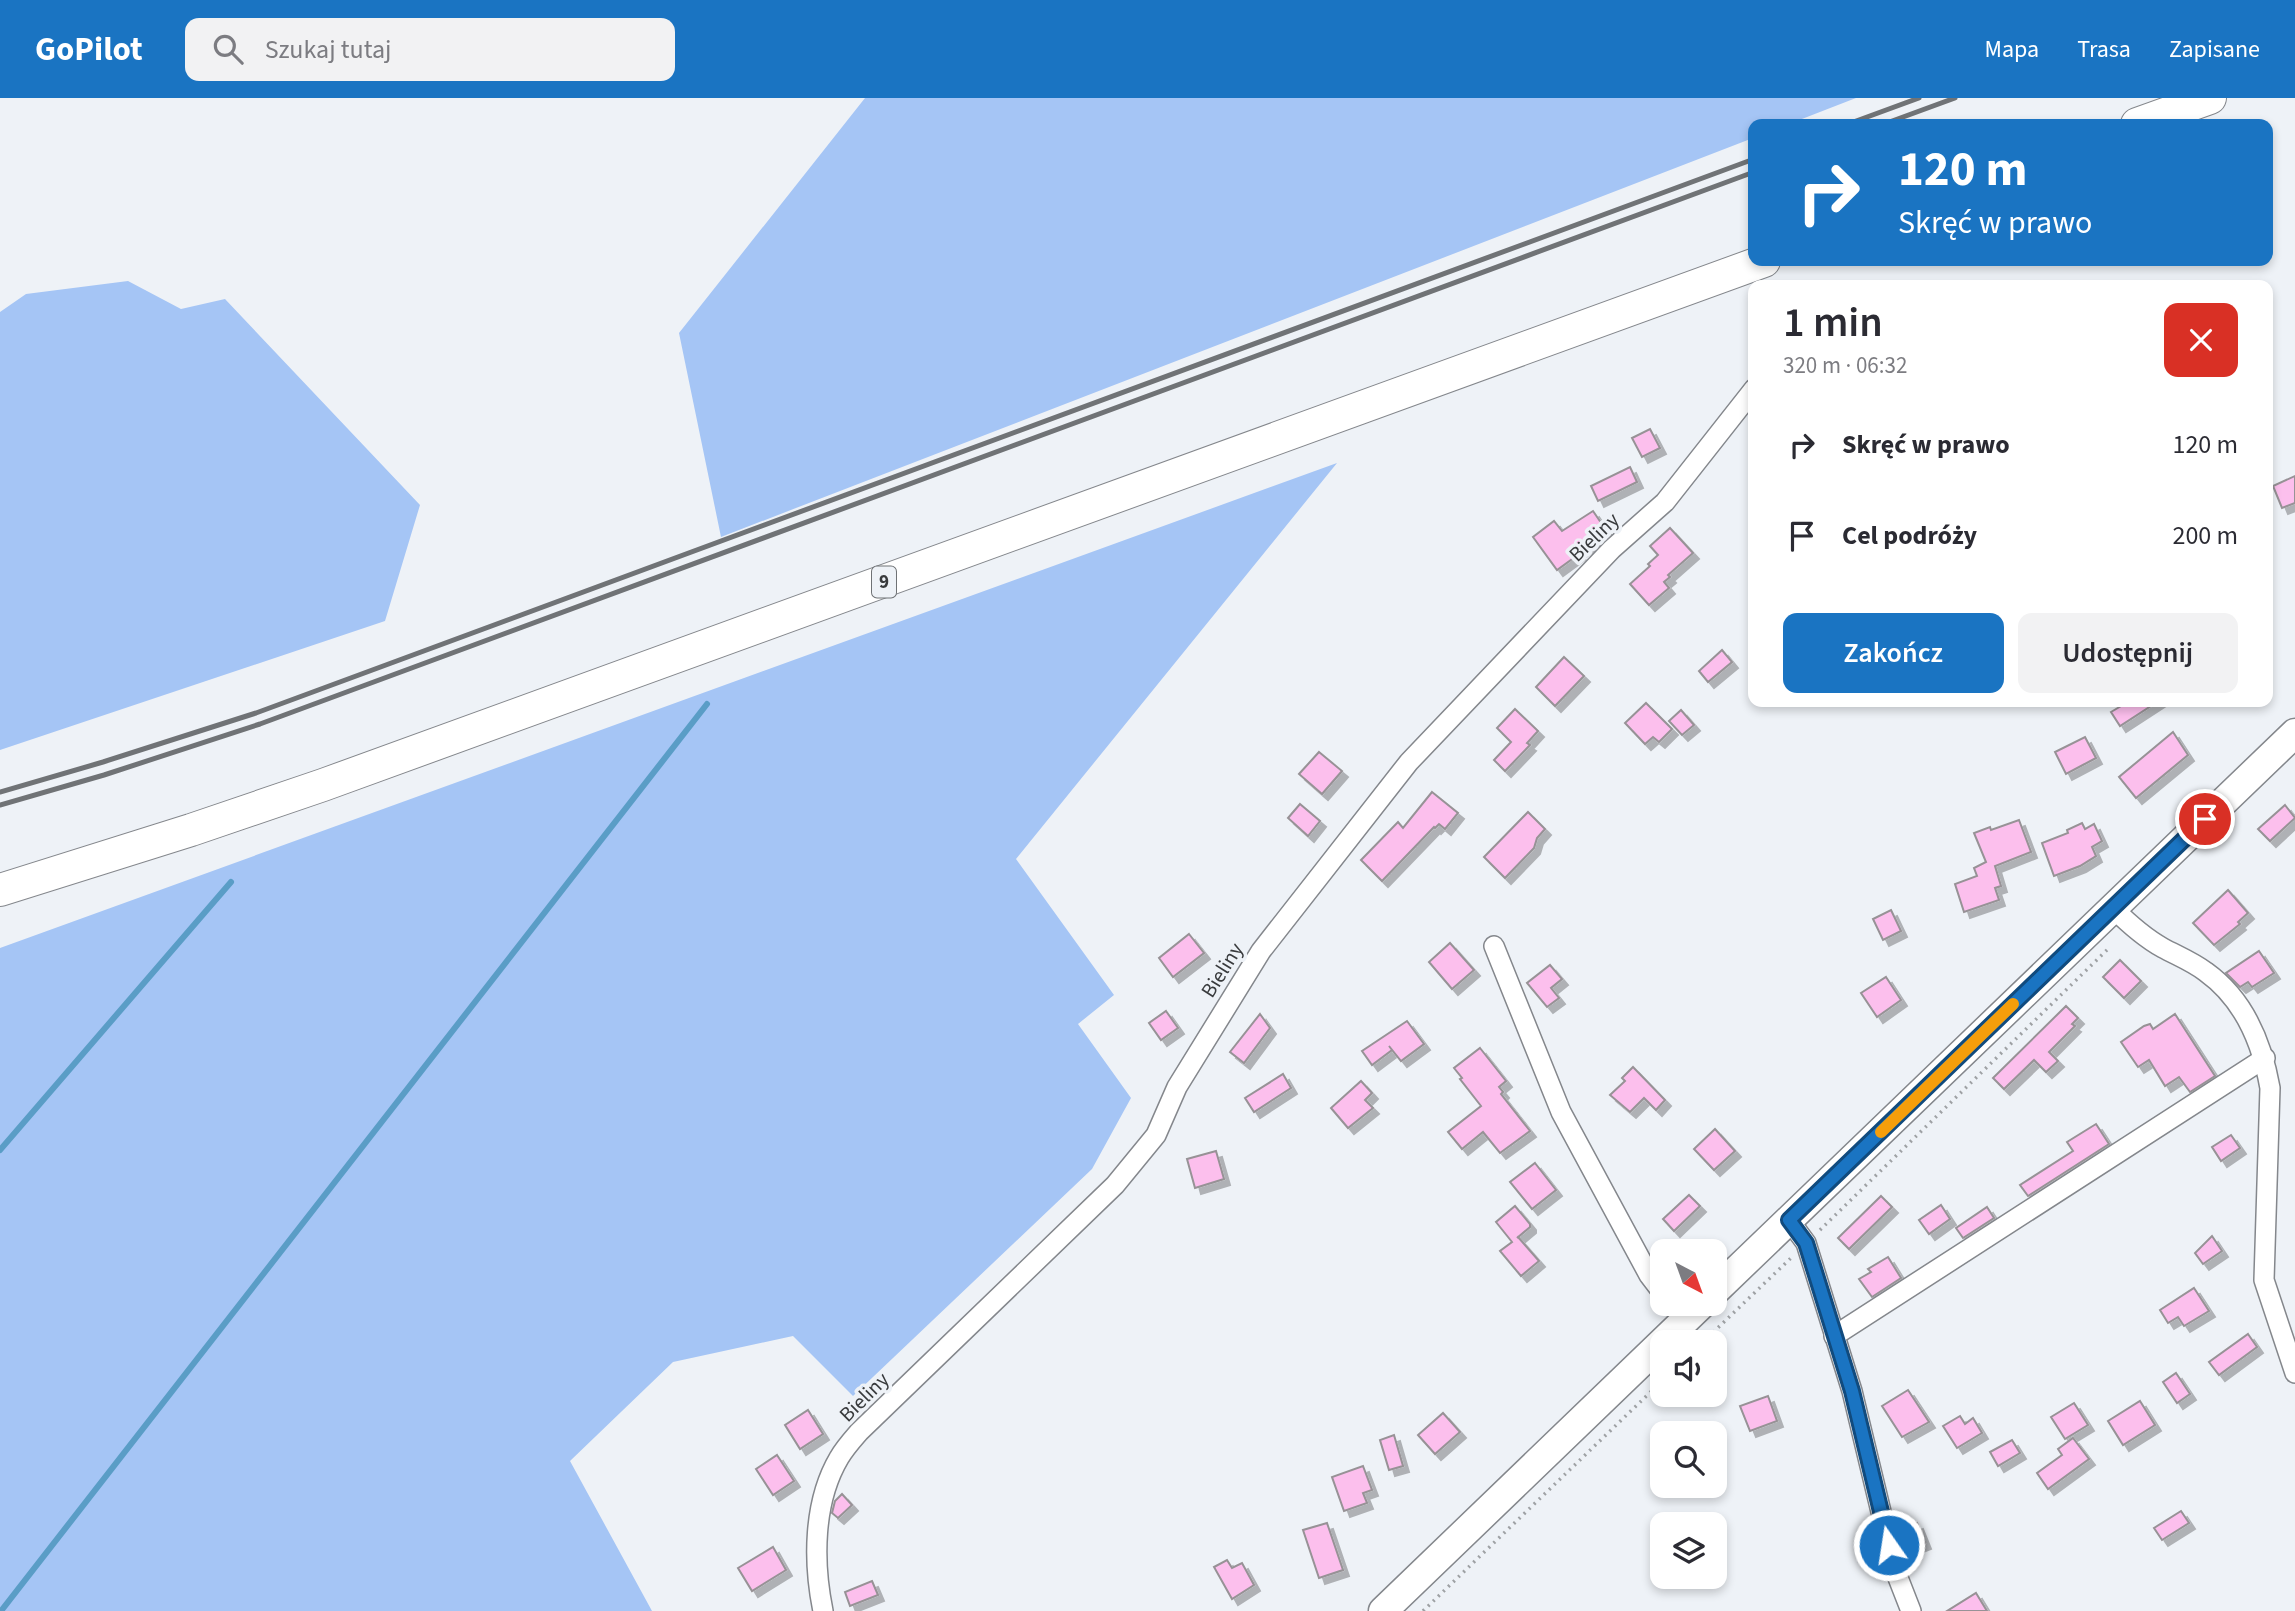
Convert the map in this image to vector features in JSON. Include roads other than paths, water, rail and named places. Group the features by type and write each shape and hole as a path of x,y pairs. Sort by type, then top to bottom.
{"main road":[{"path":"2151,119 2210,98"},
{"name":"9","path":"0,890 323,785 1750,266"},
{"path":"1727,1279 2122,917 2295,733"},
{"path":"1382,1611 1680,1316"}],"street":[{"name":"Bieliny","path":"823,1611 816,1543 828,1482 839,1457 859,1432 1115,1185 1156,1135 1177,1087 1261,951 1409,762 1612,549 1665,502 1748,397"},
{"path":"2122,917 2162,948 2208,973 2234,997 2254,1029 2265,1058 2270,1088 2264,1280 2295,1373"},
{"path":"1494,946 1561,1112 1650,1277"},
{"path":"1834,1336 2265,1058"},
{"path":"1789,1220 1806,1243 1852,1391 1895,1570 1911,1611"}],"waterway":[{"path":"1,1611 707,704"},
{"path":"0,1150 231,882"}],"railway":[{"path":"1862,119 1919,98"},
{"path":"1898,119 1955,98"},
{"path":"0,792 256,713 1748,161"},
{"path":"0,805 104,775 260,724 1748,174"}]}
